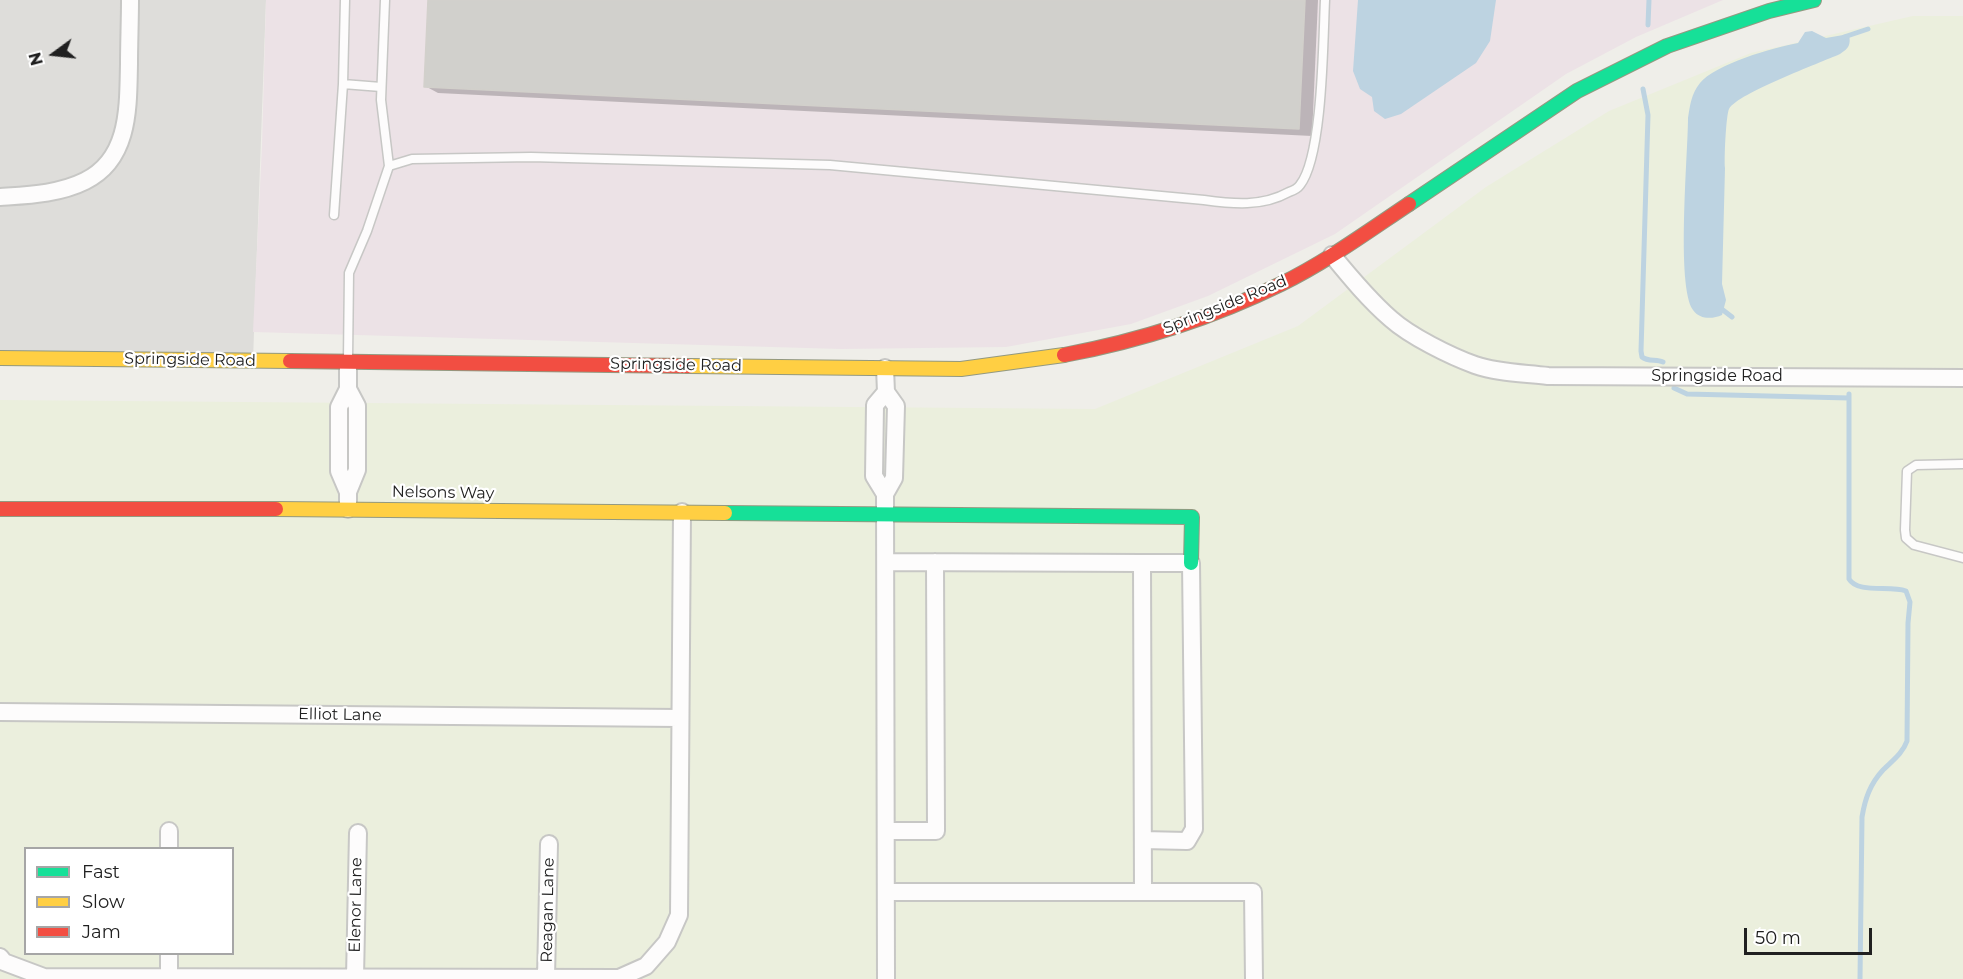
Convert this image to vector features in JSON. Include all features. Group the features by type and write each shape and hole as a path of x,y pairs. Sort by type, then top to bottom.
{"main road":[{"name":"Springside Road","path":"0,358 961,369 1038,360 1111,346 1186,324 1281,284 1332,255 1577,91 1667,46 1769,11 1814,0"},
{"name":"Nelsons Way","path":"0,509 348,500 682,512 1192,517 1191,563"}],"street":[{"path":"0,197 43,194 85,181 109,163 123,135 129,99 130,0"},
{"name":"Springside Road","path":"1332,255 1354,283 1392,321 1433,346 1476,365 1505,371 1548,376 1963,378"},
{"path":"348,362 348,389 339,407 339,471 348,500"},
{"path":"885,368 886,392 875,405 874,477 885,494 886,979"},
{"path":"0,957 4,962 44,977 619,978 646,966 667,942 679,915 682,512"},
{"path":"886,562 1191,563 1194,829 1187,841 1143,840"},
{"path":"886,831 936,831 935,562"},
{"path":"1142,563 1143,892"},
{"name":"Elliot Lane","path":"0,712 679,718"},
{"path":"169,831 169,847"},
{"name":"Elenor Lane","path":"355,977 358,833"},
{"name":"Reagan Lane","path":"546,977 549,844"},
{"path":"886,892 1253,892 1254,979"},
{"path":"169,955 169,977"}],"lane":[{"path":"334,215 343,84 345,0"},
{"path":"348,362 349,273 367,231 388,166 381,100 385,0"},
{"path":"388,166 412,159 531,157 830,165 1239,205 1276,199 1300,186 1313,155 1320,88 1325,0"},
{"path":"343,84 381,87"},
{"path":"1963,464 1916,465 1907,471 1905,530 1906,538 1914,545 1963,558"}],"shaded area":[{"path":"0,0 266,0 253,360 0,358"},
{"path":"266,0 1723,0 1636,37 1566,74 1335,234 1208,296 1131,324 1006,347 841,349 253,332"}],"green space":[{"path":"1913,16 1963,16 1963,979 0,979 0,400 1095,409 1298,326 1486,187 1609,111 1751,53"}],"water":[{"path":"1358,0 1496,0 1490,41 1476,63 1401,114 1385,119 1374,111 1372,97 1360,89 1353,71"},
{"path":"1812,31 1826,38 1849,34 1849,46 1840,54 1747,95 1729,109 1725,147 1722,284 1726,300 1722,315 1711,318 1703,317 1693,310 1685,275 1684,218 1688,118 1693,96 1697,87 1707,76 1731,63 1798,43 1805,32"}],"building":[{"path":"428,0 1305,0 1299,129 424,87"}],"waterway":[{"path":"1648,25 1649,0"},
{"path":"1844,37 1868,29"},
{"path":"1643,89 1648,115 1641,351 1644,359 1663,362"},
{"path":"1719,307 1732,317"},
{"path":"1674,388 1687,394 1849,398"},
{"path":"1849,394 1849,579 1853,584 1867,588 1906,591 1910,602 1907,741 1900,753 1871,786 1862,817 1860,979"}],"traffic: fast":[{"path":"1409,204 1577,91 1667,46 1769,11 1814,0"},
{"path":"725,513 1192,517 1191,563"}],"traffic: slow":[{"path":"689,366 961,369 1064,355"},
{"path":"0,358 290,361"},
{"path":"276,509 725,513"}],"traffic: jam":[{"path":"1064,355 1120,343 1175,327 1255,296 1314,266 1409,204"},
{"path":"290,361 689,366"},
{"path":"0,509 276,509"}]}
